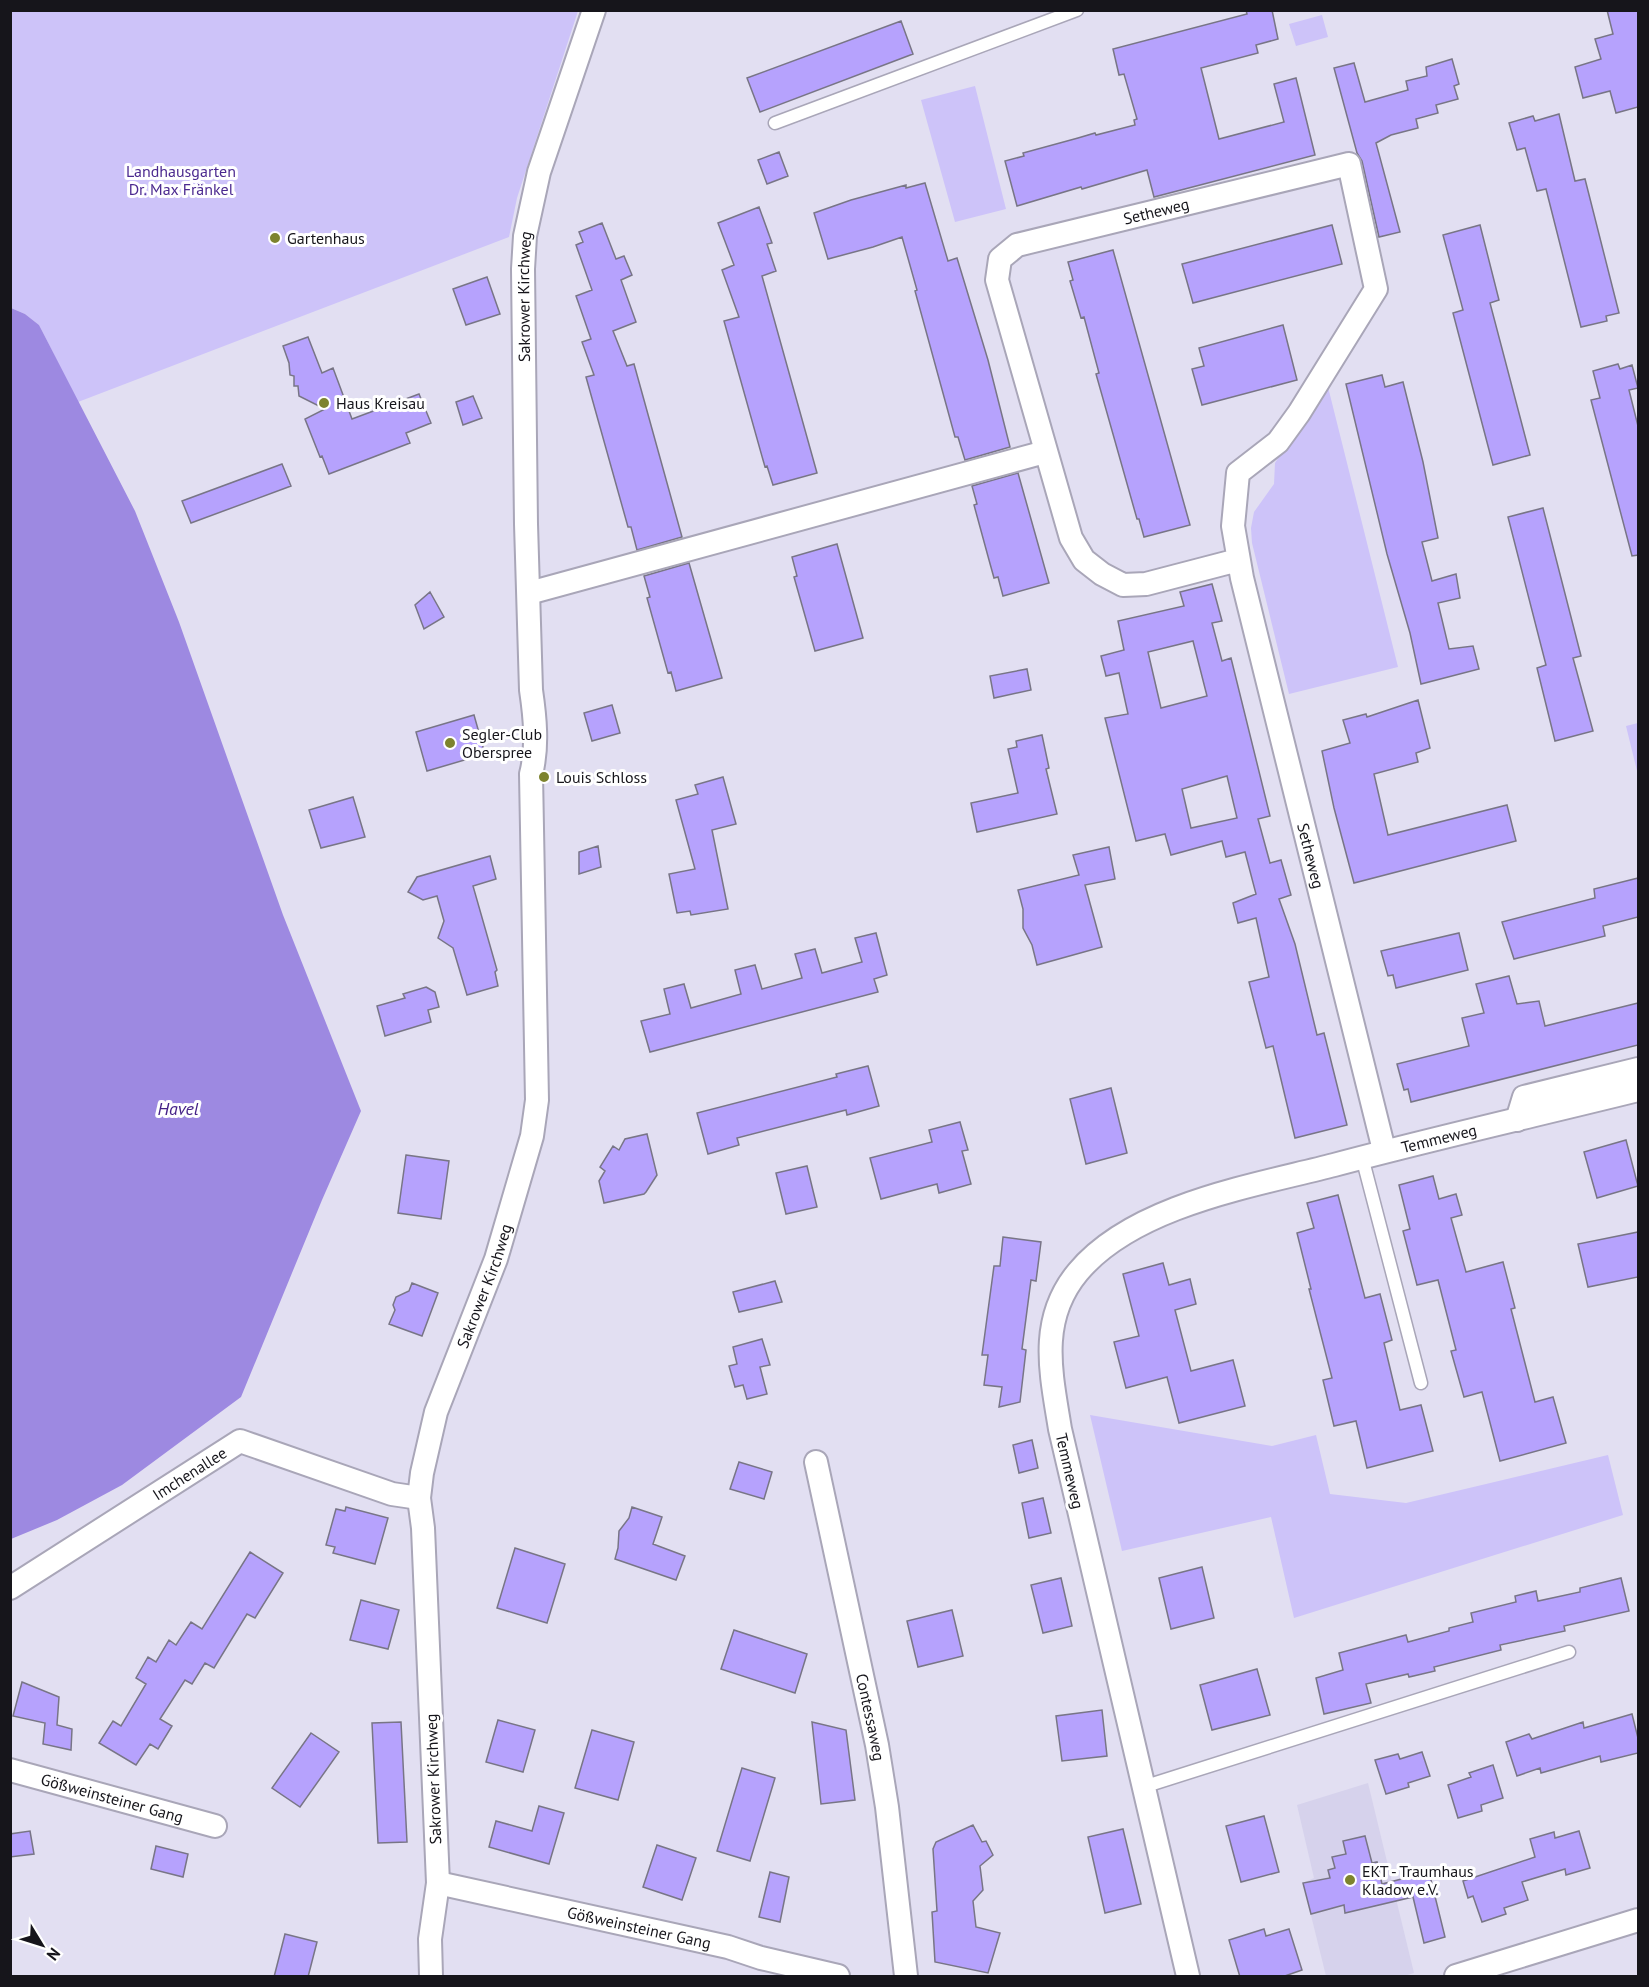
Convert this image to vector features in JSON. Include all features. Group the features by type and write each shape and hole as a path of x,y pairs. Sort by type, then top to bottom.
{"street":[{"name":"Sakrower Kirchweg","path":"431,1977 430,1939 438,1882 424,1539 419,1498 422,1473 436,1412 496,1259 536,1116 531,774 534,762 534,711 531,690 523,269 526,224 538,172 594,10"},
{"name":"Setheweg","path":"1238,560 1146,584 1123,585 1101,574 1084,560 1071,538 1045,452 997,280 1000,259 1017,246 1348,164 1376,289 1299,413 1278,442 1238,474 1233,526 1238,560 1373,1154"},
{"path":"529,593 1045,452"},
{"name":"Temmeweg","path":"1188,1977 1060,1429 1049,1341 1052,1323 1064,1295 1077,1272 1104,1248 1129,1230 1167,1212 1215,1196 1373,1154 1516,1120 1637,1079"},
{"name":"Imchenallee","path":"10,1588 240,1441 392,1494 419,1498"},
{"name":"Contessaweg","path":"816,1462 877,1745 887,1807 906,1977"},
{"name":"Gößweinsteiner Gang","path":"10,1770 214,1826"},
{"name":"Gößweinsteiner Gang","path":"438,1882 728,1947 761,1958 838,1977"},
{"path":"1456,1977 1638,1920"}],"lane":[{"path":"775,123 1077,10"},
{"path":"1373,1154 1421,1383"},
{"path":"1143,1787 1569,1652"}],"shaded area":[{"name":"EKT - Traumhaus Kladow e.V.","path":"1368,1783 1414,1973 1404,1976 1326,1976 1303,1883 1314,1878 1297,1805"}],"green space":[{"name":"Landhausgarten Dr. Max Fränkel","path":"11,11 578,11 517,198 509,237 78,402 39,325 25,314 11,308"},
{"path":"1322,15 1328,37 1296,46 1289,24"},
{"path":"975,86 1006,209 955,222 921,100"},
{"path":"1327,383 1398,667 1289,694 1252,543 1251,528 1254,512 1274,484 1275,463"},
{"path":"1638,723 1638,775 1626,726"},
{"path":"1090,1415 1272,1446 1316,1435 1330,1494 1406,1503 1608,1455 1623,1515 1294,1618 1271,1517 1122,1551"}],"water":[{"name":"Havel","path":"11,308 25,314 39,325 135,511 179,622 283,915 361,1111 241,1397 122,1485 57,1520 11,1539"}],"building":[{"path":"1246,10 1272,10 1278,39 1256,45 1258,53 1201,68 1219,139 1284,122 1274,84 1296,78 1315,155 1154,197 1147,170 1017,206 1005,161 1024,156 1023,153 1095,133 1096,135 1135,125 1134,120 1137,119 1124,74 1119,75 1113,49 1247,14"},
{"path":"1607,10 1638,10 1638,107 1616,113 1610,91 1583,98 1575,67 1601,59 1595,39 1613,34"},
{"path":"901,21 913,54 760,112 747,78"},
{"path":"1452,59 1459,84 1454,86 1458,99 1436,105 1438,113 1416,119 1418,128 1391,135 1376,143 1400,232 1379,237 1362,161 1357,153 1334,68 1354,63 1365,102 1408,90 1406,81 1427,76 1426,67"},
{"path":"1559,114 1575,181 1585,179 1619,313 1606,316 1607,321 1581,327 1546,189 1537,191 1525,148 1517,150 1509,123 1533,116 1535,121"},
{"path":"779,152 788,176 767,184 758,160"},
{"path":"925,183 948,261 957,258 988,360 1010,447 965,460 958,437 955,437 902,237 828,259 814,213 906,185 906,188"},
{"path":"759,207 772,243 767,244 776,271 762,276 817,473 773,485 767,466 765,467 724,321 739,317 722,270 734,265 718,223"},
{"path":"602,223 616,259 624,256 632,275 621,280 636,322 613,331 627,366 634,364 682,537 637,550 631,527 628,527 586,377 594,375 582,342 591,339 576,296 592,290 576,245 583,242 579,232"},
{"path":"1332,225 1342,264 1193,303 1182,264"},
{"path":"1480,225 1499,300 1490,303 1530,455 1493,465 1453,313 1463,310 1443,235"},
{"path":"1113,250 1190,525 1144,537 1096,374 1099,373 1084,317 1081,318 1070,281 1073,280 1068,262"},
{"path":"487,277 500,314 466,325 453,289"},
{"path":"1283,325 1297,380 1202,405 1192,369 1204,366 1199,348"},
{"name":"Haus Kreisau","path":"308,337 322,373 333,368 352,419 419,394 431,423 406,433 410,443 329,474 305,419 325,409 299,396 298,386 294,386 294,376 290,375 289,363 283,346"},
{"path":"1618,364 1620,369 1632,365 1638,388 1629,390 1638,426 1638,555 1632,556 1591,400 1600,398 1593,371"},
{"path":"1382,375 1385,387 1403,382 1423,462 1438,538 1422,542 1432,581 1456,574 1460,598 1438,603 1449,649 1473,646 1479,669 1421,684 1346,384"},
{"path":"473,396 482,418 463,425 456,402"},
{"path":"282,464 291,486 191,523 182,501"},
{"path":"1018,473 1049,583 1003,596 998,577 994,578 974,505 977,504 972,486"},
{"path":"1543,508 1581,656 1573,658 1593,731 1555,741 1537,668 1546,665 1508,517"},
{"path":"837,544 863,638 815,651 794,577 797,576 792,557"},
{"path":"689,563 722,678 676,691 671,672 668,673 647,598 650,597 644,576"},
{"path":"1212,584 1222,621 1212,623 1222,661 1231,658 1270,816 1258,819 1270,863 1281,860 1291,895 1279,899 1295,944 1317,1035 1324,1033 1347,1125 1295,1138 1273,1046 1266,1048 1249,982 1269,977 1256,918 1238,923 1233,903 1256,894 1245,852 1226,857 1222,841 1171,855 1165,834 1136,841 1105,718 1128,714 1119,673 1106,676 1101,656 1124,650 1118,621 1184,606 1180,592","holes":["1193,641 1207,696 1161,708 1148,652","1227,776 1237,818 1191,828 1182,789"]},
{"path":"430,592 444,617 424,629 415,605"},
{"path":"1027,669 1031,690 994,698 990,676"},
{"path":"1418,700 1430,748 1416,753 1418,762 1374,774 1388,835 1507,805 1516,841 1354,883 1322,751 1350,743 1343,720 1366,714 1367,717"},
{"path":"612,705 620,733 592,741 584,713"},
{"name":"Segler-Club Oberspree","path":"474,715 485,754 427,771 416,732"},
{"path":"1042,735 1049,768 1046,769 1057,814 977,832 971,803 1018,793 1008,749 1017,747 1016,741"},
{"path":"723,777 736,824 712,830 728,909 691,915 690,911 677,913 669,874 695,869 676,800 698,794 695,785"},
{"path":"353,797 365,837 321,848 309,810"},
{"path":"598,846 601,867 579,874 579,852"},
{"path":"1109,847 1115,879 1085,885 1102,947 1037,965 1032,945 1023,928 1023,909 1018,890 1079,875 1073,855"},
{"path":"490,856 496,879 473,886 497,970 495,972 498,986 467,995 453,948 438,938 444,921 437,896 423,900 408,892 417,877"},
{"path":"1638,878 1638,917 1603,926 1605,936 1514,959 1502,922 1595,898 1594,889"},
{"path":"876,933 887,975 874,979 878,992 650,1052 641,1021 670,1014 664,989 684,984 691,1008 741,994 735,970 755,965 762,989 802,978 795,954 815,949 822,973 862,962 855,938"},
{"path":"1459,933 1468,970 1396,988 1393,975 1388,976 1381,951"},
{"path":"1509,976 1517,1004 1539,1001 1545,1026 1638,1003 1638,1045 1411,1102 1408,1089 1404,1090 1397,1064 1469,1046 1462,1018 1484,1013 1476,984"},
{"path":"426,987 435,992 439,1007 428,1010 431,1022 385,1036 377,1006 405,998 403,994"},
{"path":"868,1066 879,1106 847,1115 846,1110 737,1138 739,1145 708,1154 697,1113 837,1077 836,1074"},
{"path":"1111,1088 1127,1153 1086,1164 1070,1099"},
{"path":"960,1122 968,1150 962,1151 971,1184 939,1193 937,1184 881,1199 870,1158 932,1142 929,1130"},
{"path":"647,1134 657,1175 644,1194 604,1203 599,1181 605,1171 600,1167 613,1146 619,1150 625,1139"},
{"path":"1626,1140 1638,1186 1597,1198 1584,1152"},
{"path":"406,1155 449,1161 441,1219 398,1213"},
{"path":"807,1166 817,1207 786,1214 776,1173"},
{"path":"1433,1176 1439,1199 1456,1194 1462,1215 1451,1218 1466,1272 1503,1262 1515,1308 1511,1309 1535,1402 1553,1397 1566,1443 1500,1461 1482,1392 1464,1397 1451,1351 1456,1350 1438,1280 1417,1285 1403,1231 1410,1229 1399,1185"},
{"path":"1338,1195 1365,1298 1380,1294 1392,1340 1384,1343 1400,1410 1421,1405 1433,1451 1367,1468 1356,1421 1334,1426 1323,1380 1332,1378 1297,1233 1314,1228 1307,1203"},
{"path":"1638,1232 1638,1277 1588,1287 1578,1244"},
{"path":"1003,1237 1041,1242 1036,1281 1031,1280 1022,1349 1026,1350 1020,1402 999,1407 1002,1387 984,1385 988,1355 982,1355 994,1266 1000,1266"},
{"path":"1163,1263 1169,1285 1190,1279 1196,1304 1175,1310 1191,1371 1233,1360 1245,1406 1179,1423 1167,1377 1126,1388 1114,1342 1139,1336 1123,1274"},
{"path":"775,1281 782,1302 739,1312 733,1292"},
{"path":"412,1283 438,1293 422,1336 389,1324 395,1310 393,1305 396,1297 409,1291"},
{"path":"762,1339 770,1365 760,1367 767,1394 747,1399 743,1385 735,1387 729,1366 737,1364 733,1347"},
{"path":"1032,1440 1038,1468 1019,1473 1013,1445"},
{"path":"739,1462 772,1472 764,1499 730,1489"},
{"path":"1043,1498 1051,1533 1029,1538 1022,1503"},
{"path":"346,1507 388,1518 375,1564 333,1553 335,1547 326,1545 336,1509 345,1511"},
{"path":"632,1507 662,1517 653,1544 685,1556 676,1580 615,1559 619,1531 629,1518"},
{"path":"515,1548 565,1564 547,1623 497,1608"},
{"path":"250,1552 283,1573 255,1618 247,1614 214,1668 205,1663 192,1684 185,1680 160,1719 172,1726 158,1749 150,1744 136,1765 99,1743 113,1721 121,1726 146,1684 136,1678 148,1657 156,1662 169,1640 176,1645 191,1622 202,1629"},
{"path":"1202,1567 1214,1618 1171,1629 1159,1578"},
{"path":"1061,1578 1072,1626 1043,1633 1031,1585"},
{"path":"1621,1578 1629,1611 1564,1626 1565,1631 1500,1645 1501,1650 1434,1667 1435,1671 1409,1677 1408,1674 1366,1684 1371,1703 1324,1714 1316,1678 1343,1670 1339,1653 1406,1635 1408,1642 1449,1631 1449,1628 1473,1622 1471,1613 1516,1602 1515,1596 1536,1591 1538,1601 1580,1592 1580,1588"},
{"path":"361,1600 399,1610 388,1649 350,1640"},
{"path":"952,1610 963,1656 918,1667 907,1621"},
{"path":"734,1630 807,1654 795,1693 721,1669"},
{"path":"1257,1669 1270,1715 1212,1730 1200,1685"},
{"path":"22,1682 59,1697 57,1725 72,1729 71,1750 43,1744 45,1723 13,1716"},
{"path":"1102,1710 1107,1756 1062,1761 1056,1716"},
{"path":"1632,1714 1638,1738 1638,1753 1601,1762 1600,1756 1541,1773 1540,1768 1517,1776 1506,1742 1529,1734 1532,1739 1583,1722 1584,1728"},
{"path":"498,1720 535,1730 523,1772 486,1762"},
{"path":"401,1722 407,1842 378,1843 372,1723"},
{"path":"812,1722 846,1730 855,1800 821,1804"},
{"path":"592,1730 634,1742 618,1800 575,1788"},
{"path":"311,1733 339,1752 300,1807 272,1788"},
{"path":"1422,1752 1430,1776 1408,1783 1409,1787 1386,1794 1375,1760 1398,1754 1400,1759"},
{"path":"1493,1765 1503,1798 1481,1805 1482,1811 1458,1818 1448,1785 1471,1777 1469,1773"},
{"path":"742,1768 775,1778 750,1861 717,1851"},
{"path":"539,1806 564,1813 549,1864 489,1847 496,1821 532,1831"},
{"path":"1264,1816 1279,1872 1241,1882 1226,1826"},
{"path":"973,1825 982,1842 986,1841 993,1855 980,1866 983,1890 973,1901 976,1927 1000,1933 988,1973 935,1962 932,1912 937,1911 933,1849 936,1842"},
{"path":"1123,1829 1141,1904 1105,1913 1088,1837"},
{"path":"30,1831 34,1854 10,1857 10,1834"},
{"path":"1579,1831 1590,1868 1566,1875 1565,1869 1522,1882 1528,1900 1504,1908 1506,1914 1482,1922 1473,1896 1468,1898 1463,1881 1535,1857 1530,1839 1554,1832 1555,1838"},
{"path":"1365,1836 1372,1863 1377,1862 1382,1884 1429,1872 1445,1937 1424,1943 1413,1897 1345,1913 1344,1905 1311,1914 1303,1883 1330,1878 1328,1870 1335,1868 1332,1857 1346,1854 1343,1841"},
{"path":"657,1845 696,1858 682,1900 643,1887"},
{"path":"156,1846 188,1854 183,1877 151,1869"},
{"path":"770,1872 789,1877 780,1922 759,1917"},
{"path":"1264,1929 1266,1936 1289,1929 1302,1970 1282,1977 1240,1977 1229,1940"},
{"path":"285,1934 317,1942 308,1977 274,1977"}],"place":[{"name":"Gartenhaus","path":"275,238"},
{"name":"Haus Kreisau","path":"324,403"},
{"name":"Segler-Club Oberspree","path":"450,743"},
{"name":"Louis Schloss","path":"544,777"},
{"name":"EKT - Traumhaus Kladow e.V.","path":"1350,1880"}]}
